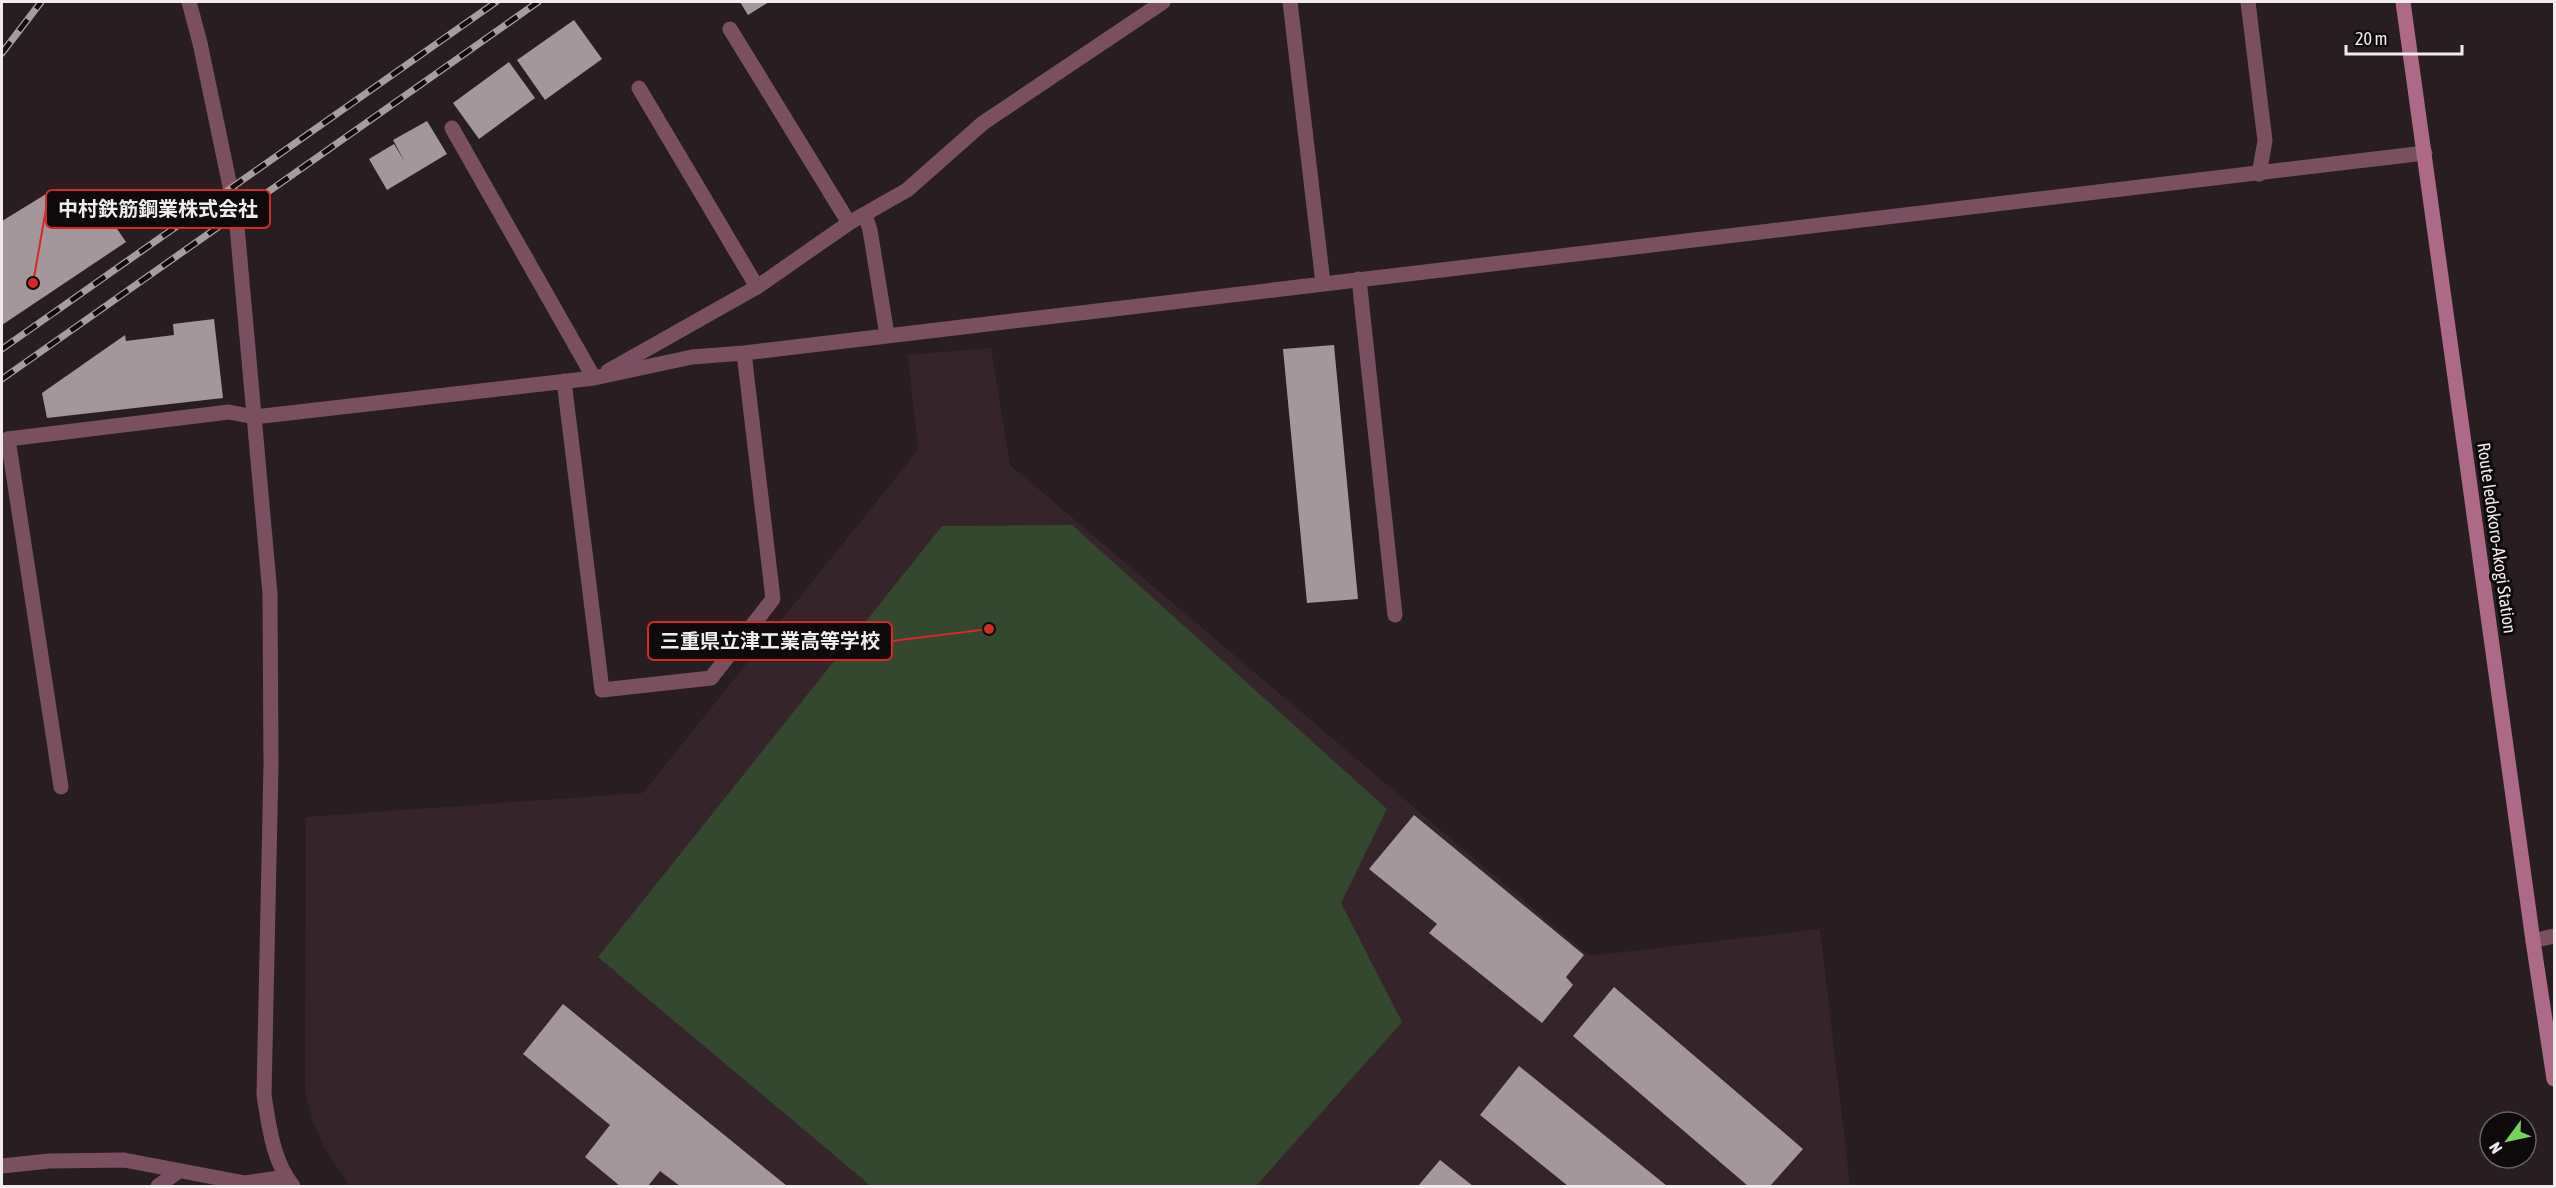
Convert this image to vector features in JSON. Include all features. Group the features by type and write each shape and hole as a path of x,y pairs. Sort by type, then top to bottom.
{"main road":[{"name":"Route Iedokoro-Akogi Station","path":"2403,2 2554,1079"}],"street":[{"path":"2,1166 49,1161 124,1160 245,1183 290,1182 270,1136 264,1095 271,765 270,594 236,215 200,43 189,2"},
{"path":"594,378 757,287 849,224 907,190 983,123 1163,2"},
{"path":"1290,2 1323,283"},
{"path":"2248,2 2265,141 2259,174"},
{"path":"730,29 849,224"},
{"path":"639,88 757,287"},
{"path":"452,128 594,378"},
{"path":"61,787 5,441 229,412 254,417 594,378 692,357 2425,153"},
{"path":"865,215 870,230 887,335"},
{"path":"1359,279 1395,615"},
{"path":"564,381 602,690 711,678 773,599 744,352"},
{"path":"2533,941 2554,936"},
{"path":"158,1186 179,1171"}],"shaded area":[{"path":"991,348 1010,465 1589,956 1820,929 1850,1186 350,1186 324,1147 313,1122 305,1090 306,817 643,793 918,450 908,355"}],"green space":[{"path":"1072,525 1387,809 1341,903 1402,1022 1256,1186 871,1186 598,957 942,526"}],"building":[{"path":"740,2 769,2 748,15"},
{"path":"574,20 602,59 545,100 517,60"},
{"path":"509,62 535,98 479,139 453,103"},
{"path":"427,121 447,154 387,190 369,159 394,144 405,162 393,140"},
{"path":"90,189 126,242 2,325 2,221 51,191 60,203"},
{"path":"214,319 223,398 47,418 42,393 125,335 126,341 174,335 173,324"},
{"path":"1334,345 1358,599 1307,603 1283,349"},
{"path":"1414,815 1584,955 1566,977 1573,985 1542,1023 1429,933 1437,924 1369,869"},
{"path":"1614,987 1803,1149 1770,1186 1748,1186 1573,1036"},
{"path":"563,1004 787,1186 680,1186 660,1171 648,1186 620,1186 585,1157 610,1125 523,1054"},
{"path":"1519,1066 1667,1186 1568,1186 1480,1115"},
{"path":"1440,1160 1473,1186 1418,1186"}],"railway":[{"path":"2,53 41,2"},
{"path":"2,349 496,2"},
{"path":"2,379 538,2"}],"place":[{"name":"中村鉄筋鋼業株式会社","path":"33,283"},
{"name":"三重県立津工業高等学校","path":"989,629"}]}
